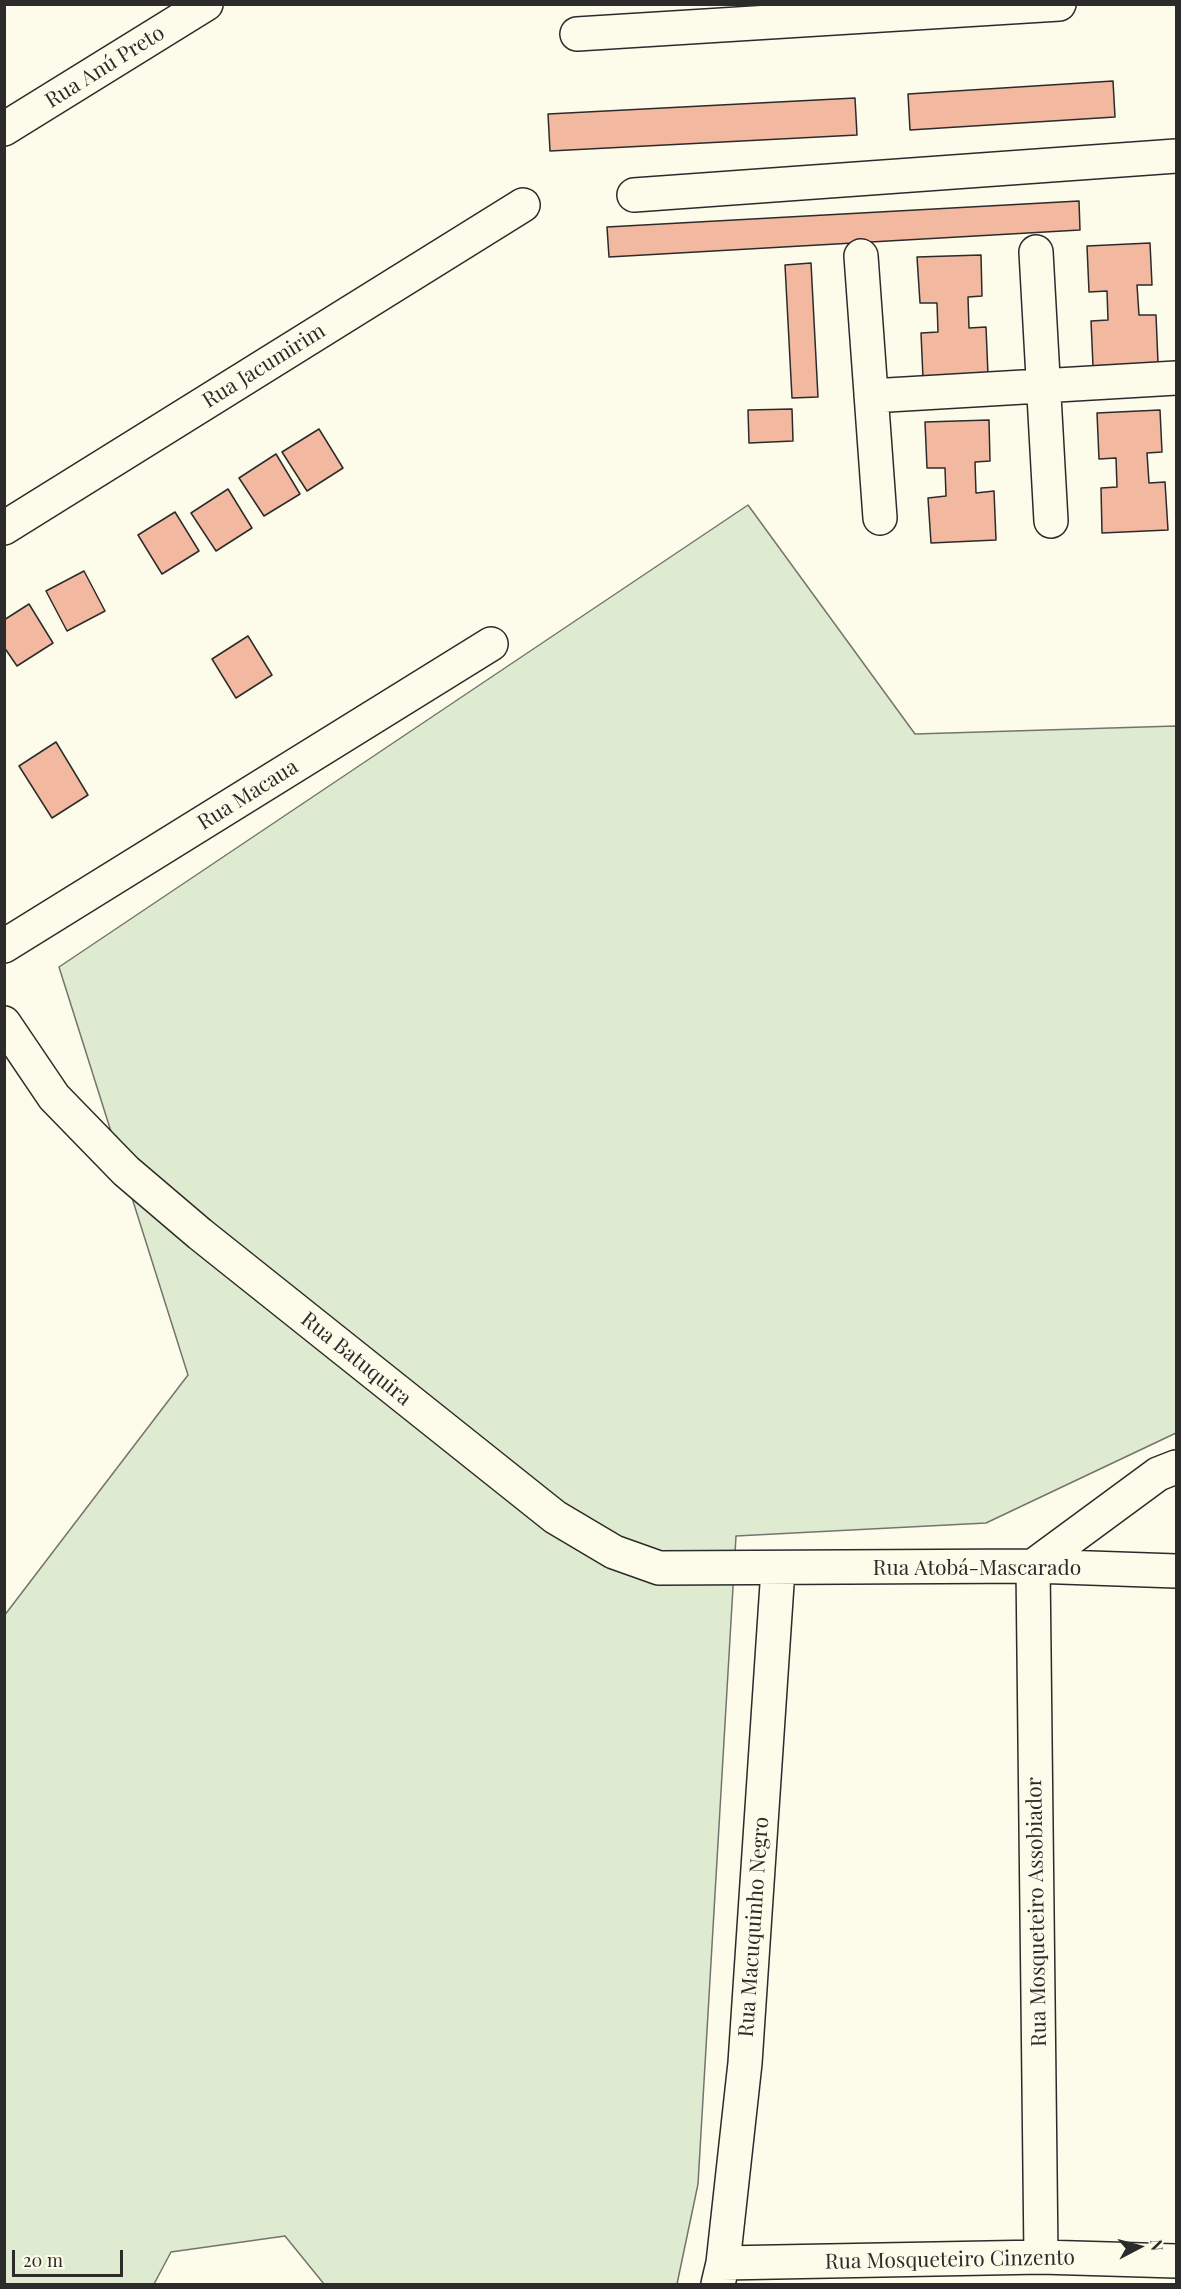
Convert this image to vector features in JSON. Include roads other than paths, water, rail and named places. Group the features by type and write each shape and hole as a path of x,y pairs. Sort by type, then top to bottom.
{"street":[{"name":"Rua Anú Preto","path":"4,129 206,4"},
{"path":"577,34 1059,4"},
{"path":"634,195 1176,156"},
{"name":"Rua Jacumirim","path":"4,528 523,205"},
{"path":"1036,252 1051,521"},
{"path":"861,256 880,518"},
{"path":"871,396 1176,378"},
{"name":"Rua Macaua","path":"4,946 491,644"},
{"name":"Rua Batuquira","path":"4,1023 54,1097 126,1171 200,1234 555,1517 614,1552 659,1568 777,1569"},
{"path":"1033,1566 1158,1474 1176,1467"},
{"name":"Rua Atobá-Mascarado","path":"777,1569 1033,1566 1176,1571"},
{"name":"Rua Mosqueteiro Assobiador","path":"1033,1566 1041,2257"},
{"name":"Rua Macuquinho Negro","path":"720,2274 745,2063 777,1569"},
{"name":"Rua Mosqueteiro Cinzento","path":"720,2274 1041,2257 1176,2261"}]}
